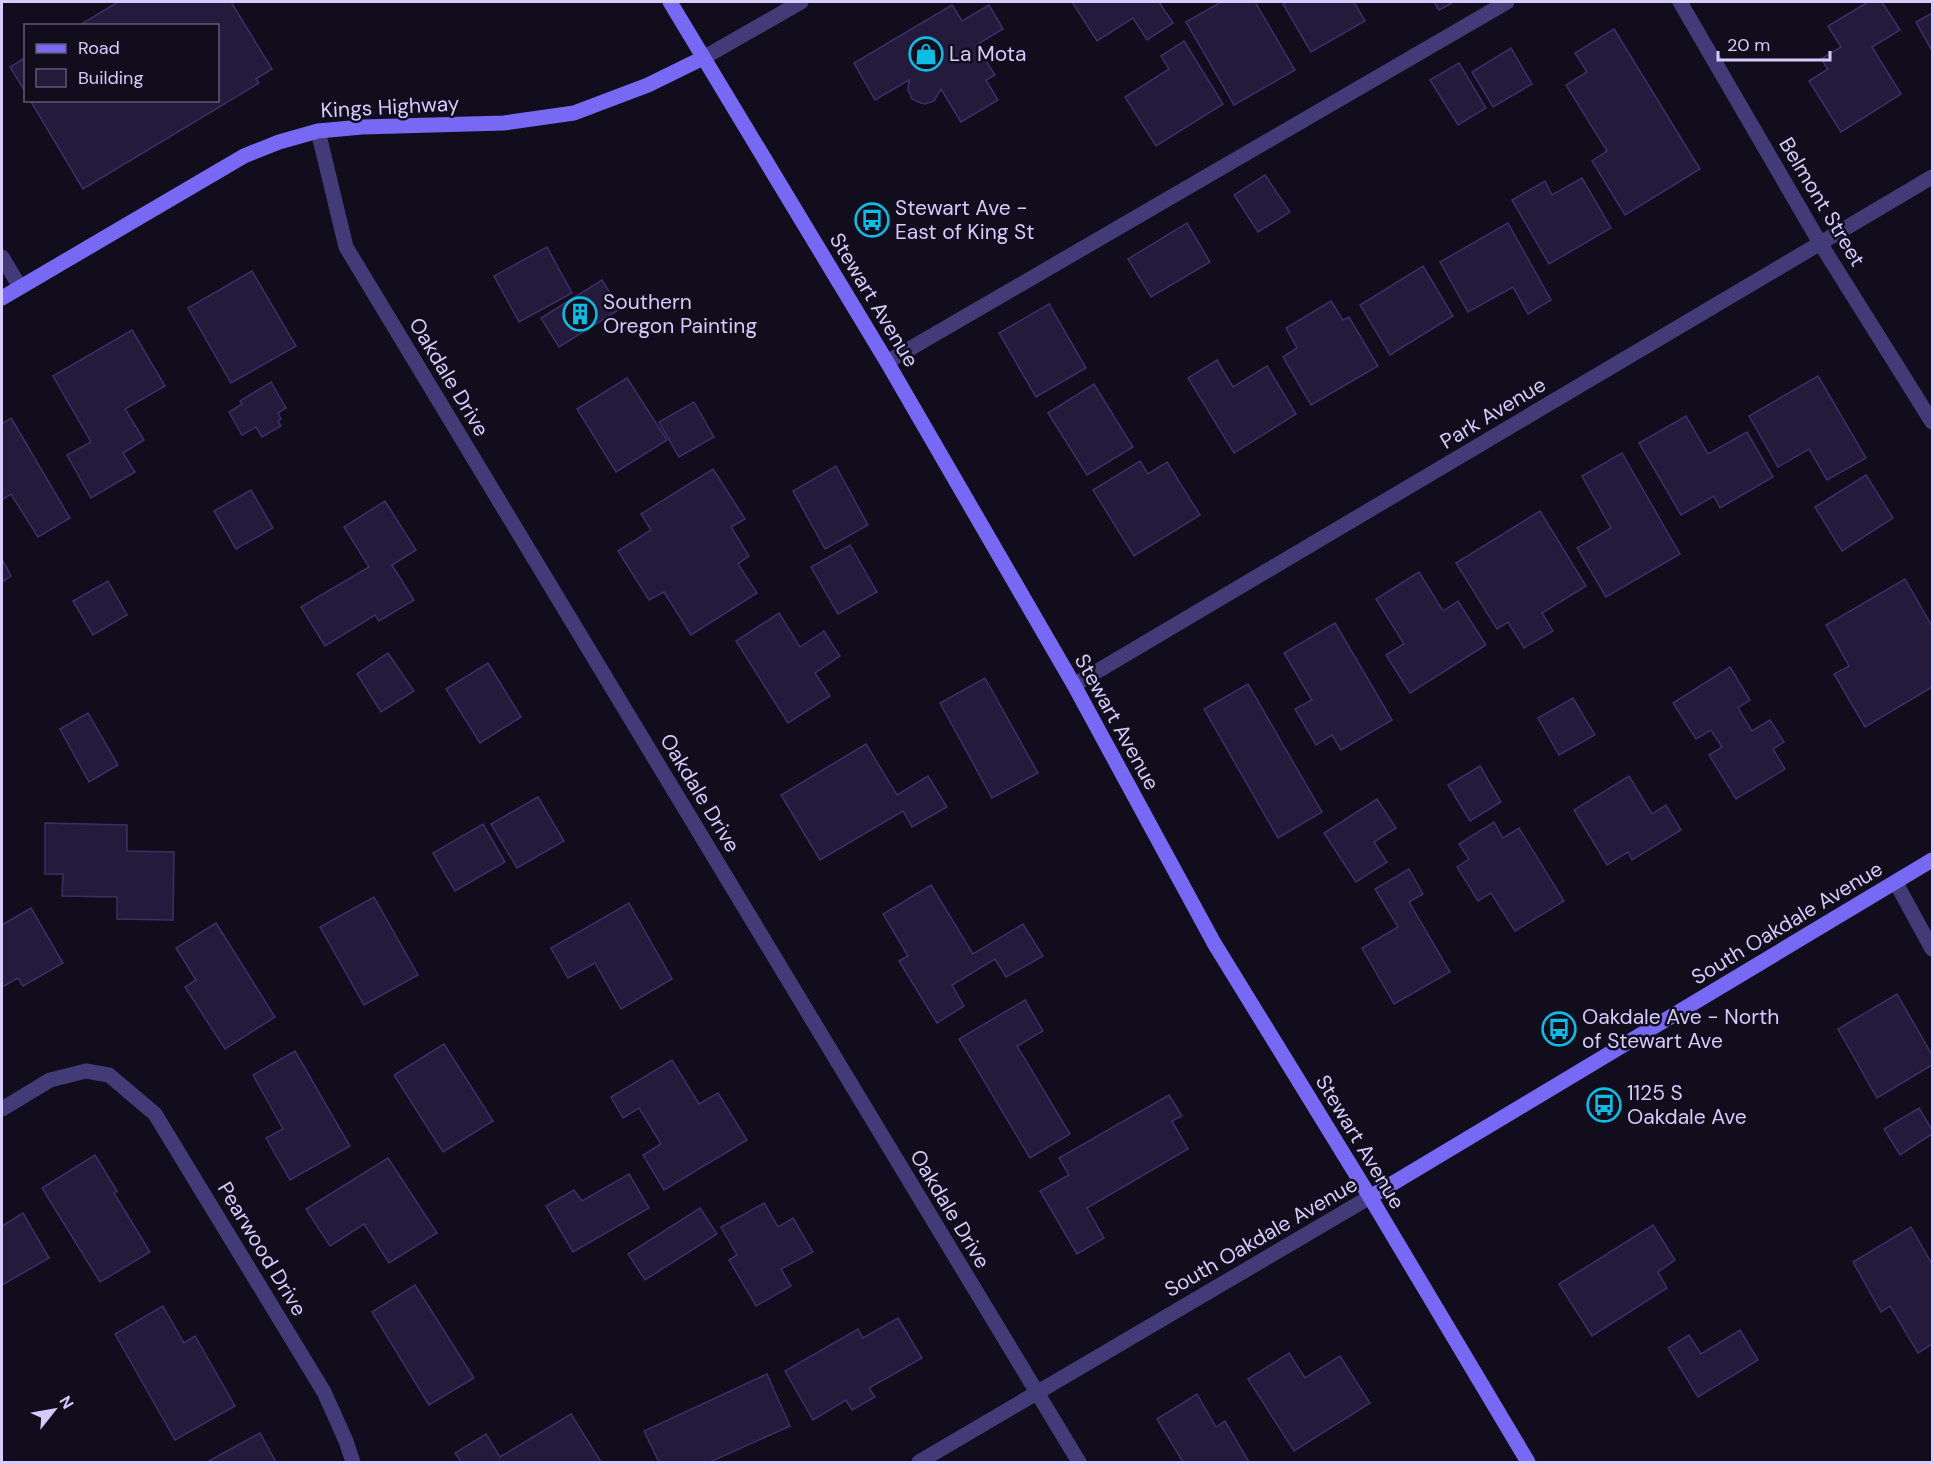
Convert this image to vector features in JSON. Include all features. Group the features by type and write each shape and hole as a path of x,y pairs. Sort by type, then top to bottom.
{"main road":[{"name":"Stewart Avenue","path":"670,2 888,362 1074,685 1214,943 1370,1197 1528,1462"},
{"name":"Kings Highway","path":"2,298 244,156 279,142 318,131 362,127 504,123 574,114 648,85 703,58"},
{"name":"South Oakdale Avenue","path":"1370,1197 1932,860"}],"street":[{"path":"703,58 801,2"},
{"path":"888,362 1507,2"},
{"name":"Belmont Street","path":"1680,2 1821,243 1932,422"},
{"name":"Oakdale Drive","path":"318,131 346,247 1079,1462"},
{"name":"Park Avenue","path":"1074,685 1932,177"},
{"path":"2,256 20,287"},
{"path":"1896,883 1932,949"},
{"name":"Pearwood Drive","path":"2,1109 50,1080 86,1071 109,1075 155,1114 324,1392 353,1462"},
{"name":"South Oakdale Avenue","path":"920,1462 1370,1197"}],"building":[{"path":"118,2 231,2 272,69 256,79 259,83 83,189 31,102 219,102 219,24 81,24"},
{"path":"1072,2 1159,2 1173,23 1147,40 1133,18 1097,41"},
{"path":"1221,2 1255,2 1295,70 1234,105 1186,22"},
{"path":"1287,2 1354,2 1365,21 1311,52 1283,4"},
{"path":"1434,2 1454,2 1439,10"},
{"path":"1868,2 1882,2 1900,30 1872,47 1901,94 1841,132 1809,81 1828,69 1821,59 1841,47 1828,26"},
{"name":"La Mota","path":"952,5 962,21 989,5 1003,29 976,45 995,75 986,80 998,100 961,122 941,89 934,101 921,103 912,99 908,90 909,80 875,100 854,63"},
{"path":"1932,13 1932,51 1916,22"},
{"path":"1614,29 1700,169 1625,215 1592,161 1607,151 1566,85 1587,72 1575,53"},
{"path":"1184,41 1223,104 1156,146 1125,97 1169,69 1161,56"},
{"path":"1511,48 1532,84 1493,107 1472,72"},
{"path":"24,58 24,90 10,67"},
{"path":"1459,63 1486,108 1458,125 1430,80"},
{"path":"1265,175 1290,212 1258,232 1234,195"},
{"path":"1582,178 1611,228 1549,264 1512,200 1545,181 1552,195"},
{"path":"1187,223 1210,262 1151,297 1128,259"},
{"path":"1508,223 1551,300 1528,314 1513,287 1468,312 1440,262"},
{"path":"547,247 572,293 519,322 494,276"},
{"path":"1423,266 1453,316 1390,355 1360,305"},
{"path":"252,271 296,346 231,383 188,308"},
{"name":"Southern Oregon Painting","path":"602,280 620,309 559,347 541,318"},
{"path":"1331,301 1343,320 1349,317 1378,366 1311,405 1283,357 1297,348 1286,328"},
{"path":"1049,304 1086,368 1036,397 999,333"},
{"path":"132,330 165,386 125,409 144,440 123,453 135,472 91,498 67,455 91,442 53,376"},
{"path":"1217,360 1233,387 1267,366 1296,414 1234,453 1188,378"},
{"path":"1818,376 1866,458 1827,480 1809,449 1778,467 1749,416"},
{"path":"627,378 667,440 616,472 577,409"},
{"path":"271,382 286,408 278,413 281,426 262,437 256,427 242,435 229,412 242,404 240,401"},
{"path":"1094,384 1133,447 1087,475 1048,413"},
{"path":"694,402 714,437 679,457 659,422"},
{"path":"1686,416 1708,454 1747,432 1773,477 1720,508 1714,496 1681,515 1639,443"},
{"path":"11,418 70,518 38,537 11,494 2,500 2,424"},
{"path":"1622,453 1680,554 1606,597 1577,548 1611,528 1582,476"},
{"path":"1140,461 1148,474 1167,462 1200,515 1134,556 1093,490"},
{"path":"836,466 868,525 825,549 793,491"},
{"path":"713,469 745,519 731,527 749,556 738,564 757,593 691,635 664,592 649,600 618,551 651,530 641,514"},
{"path":"1866,475 1893,518 1842,551 1815,507"},
{"path":"251,490 273,528 236,549 214,511"},
{"path":"385,501 416,550 392,565 414,600 379,621 375,615 325,646 301,607 369,567 344,527"},
{"path":"1540,511 1586,586 1542,613 1553,631 1524,648 1508,622 1497,629 1456,563"},
{"path":"850,545 877,592 838,614 811,567"},
{"path":"2,559 11,576 2,582"},
{"path":"1419,572 1443,611 1458,601 1486,645 1410,693 1386,655 1404,644 1376,599"},
{"path":"1905,579 1932,626 1932,687 1865,727 1834,674 1849,666 1826,625"},
{"path":"108,581 127,615 93,635 73,601"},
{"path":"779,613 800,647 824,631 840,656 815,673 830,696 788,723 736,641"},
{"path":"1335,623 1392,720 1341,750 1332,735 1316,745 1295,709 1312,700 1284,653"},
{"path":"388,653 414,691 381,712 357,674"},
{"path":"488,663 521,717 480,743 446,689"},
{"path":"1730,667 1750,700 1738,708 1752,731 1770,720 1784,742 1773,749 1785,769 1736,799 1709,755 1722,747 1711,730 1696,739 1673,703"},
{"path":"985,678 1038,773 992,798 940,703"},
{"path":"1248,684 1322,812 1278,838 1204,709"},
{"path":"1573,698 1595,735 1559,755 1538,718"},
{"path":"88,713 118,765 89,782 60,729"},
{"path":"866,744 897,795 928,776 947,807 912,827 903,811 820,860 781,795"},
{"path":"1480,766 1501,802 1470,821 1448,785"},
{"path":"1629,776 1652,814 1666,805 1681,830 1632,860 1628,852 1607,865 1574,810"},
{"path":"538,797 564,841 517,868 491,824"},
{"path":"1377,799 1396,828 1374,842 1387,862 1356,882 1324,833"},
{"path":"1494,822 1503,838 1519,828 1564,901 1515,931 1491,893 1478,901 1457,867 1469,859 1459,844"},
{"path":"45,823 127,825 127,851 174,852 173,920 117,919 117,897 62,896 63,874 45,874"},
{"path":"483,824 505,862 455,891 433,853"},
{"path":"1409,869 1423,894 1409,902 1450,972 1394,1004 1362,948 1398,927 1375,889"},
{"path":"931,885 973,954 1023,924 1043,956 1006,977 995,959 952,985 964,1006 937,1023 899,961 908,956 883,914"},
{"path":"374,897 418,975 364,1005 320,927"},
{"path":"629,903 672,979 621,1009 595,963 568,978 551,948"},
{"path":"31,908 63,963 23,986 18,978 2,987 2,925"},
{"path":"216,923 275,1017 225,1049 185,987 196,980 176,948"},
{"path":"1897,994 1932,1055 1932,1065 1877,1098 1838,1029"},
{"path":"1025,1000 1043,1031 1017,1046 1070,1134 1030,1158 959,1039"},
{"path":"444,1044 493,1121 443,1152 394,1075"},
{"path":"295,1051 350,1146 290,1180 266,1138 283,1129 253,1075"},
{"path":"672,1060 699,1104 718,1093 747,1140 664,1190 643,1155 661,1144 639,1108 623,1118 611,1097"},
{"path":"1169,1095 1182,1116 1172,1121 1188,1149 1087,1208 1104,1238 1077,1254 1040,1191 1069,1175 1059,1158"},
{"path":"1919,1108 1932,1134 1900,1155 1884,1129"},
{"path":"95,1155 117,1191 114,1193 150,1252 100,1282 42,1188"},
{"path":"388,1158 437,1233 389,1263 364,1224 330,1246 306,1209"},
{"path":"629,1174 649,1208 573,1252 546,1206 574,1190 582,1201"},
{"path":"764,1203 778,1227 793,1218 813,1252 781,1269 791,1286 756,1306 729,1260 737,1255 721,1227"},
{"path":"700,1208 717,1234 645,1280 628,1254"},
{"path":"23,1213 49,1258 2,1285 2,1226"},
{"path":"1653,1225 1675,1260 1658,1272 1667,1288 1592,1336 1559,1284"},
{"path":"1911,1227 1932,1264 1932,1344 1918,1353 1890,1306 1881,1312 1853,1262"},
{"path":"415,1285 474,1378 429,1405 372,1312"},
{"path":"163,1306 184,1343 195,1336 235,1406 175,1440 115,1334"},
{"path":"898,1318 922,1358 869,1388 875,1397 852,1410 846,1400 813,1420 785,1371 858,1329 863,1338"},
{"path":"1740,1330 1758,1360 1698,1397 1668,1348 1689,1335 1701,1354"},
{"path":"1289,1353 1305,1378 1340,1356 1370,1403 1294,1451 1248,1379"},
{"path":"767,1374 790,1426 710,1462 659,1462 644,1431"},
{"path":"1197,1394 1216,1427 1225,1421 1249,1462 1183,1462 1157,1419"},
{"path":"571,1414 601,1462 461,1462 455,1453 486,1434 500,1457"},
{"path":"260,1433 276,1462 207,1462"}],"place":[{"name":"La Mota","path":"926,54"},
{"name":"Stewart Ave - East of King St","path":"872,220"},
{"name":"Southern Oregon Painting","path":"580,314"},
{"name":"Oakdale Ave - North of Stewart Ave","path":"1559,1029"},
{"name":"1125 S Oakdale Ave","path":"1604,1105"}]}
